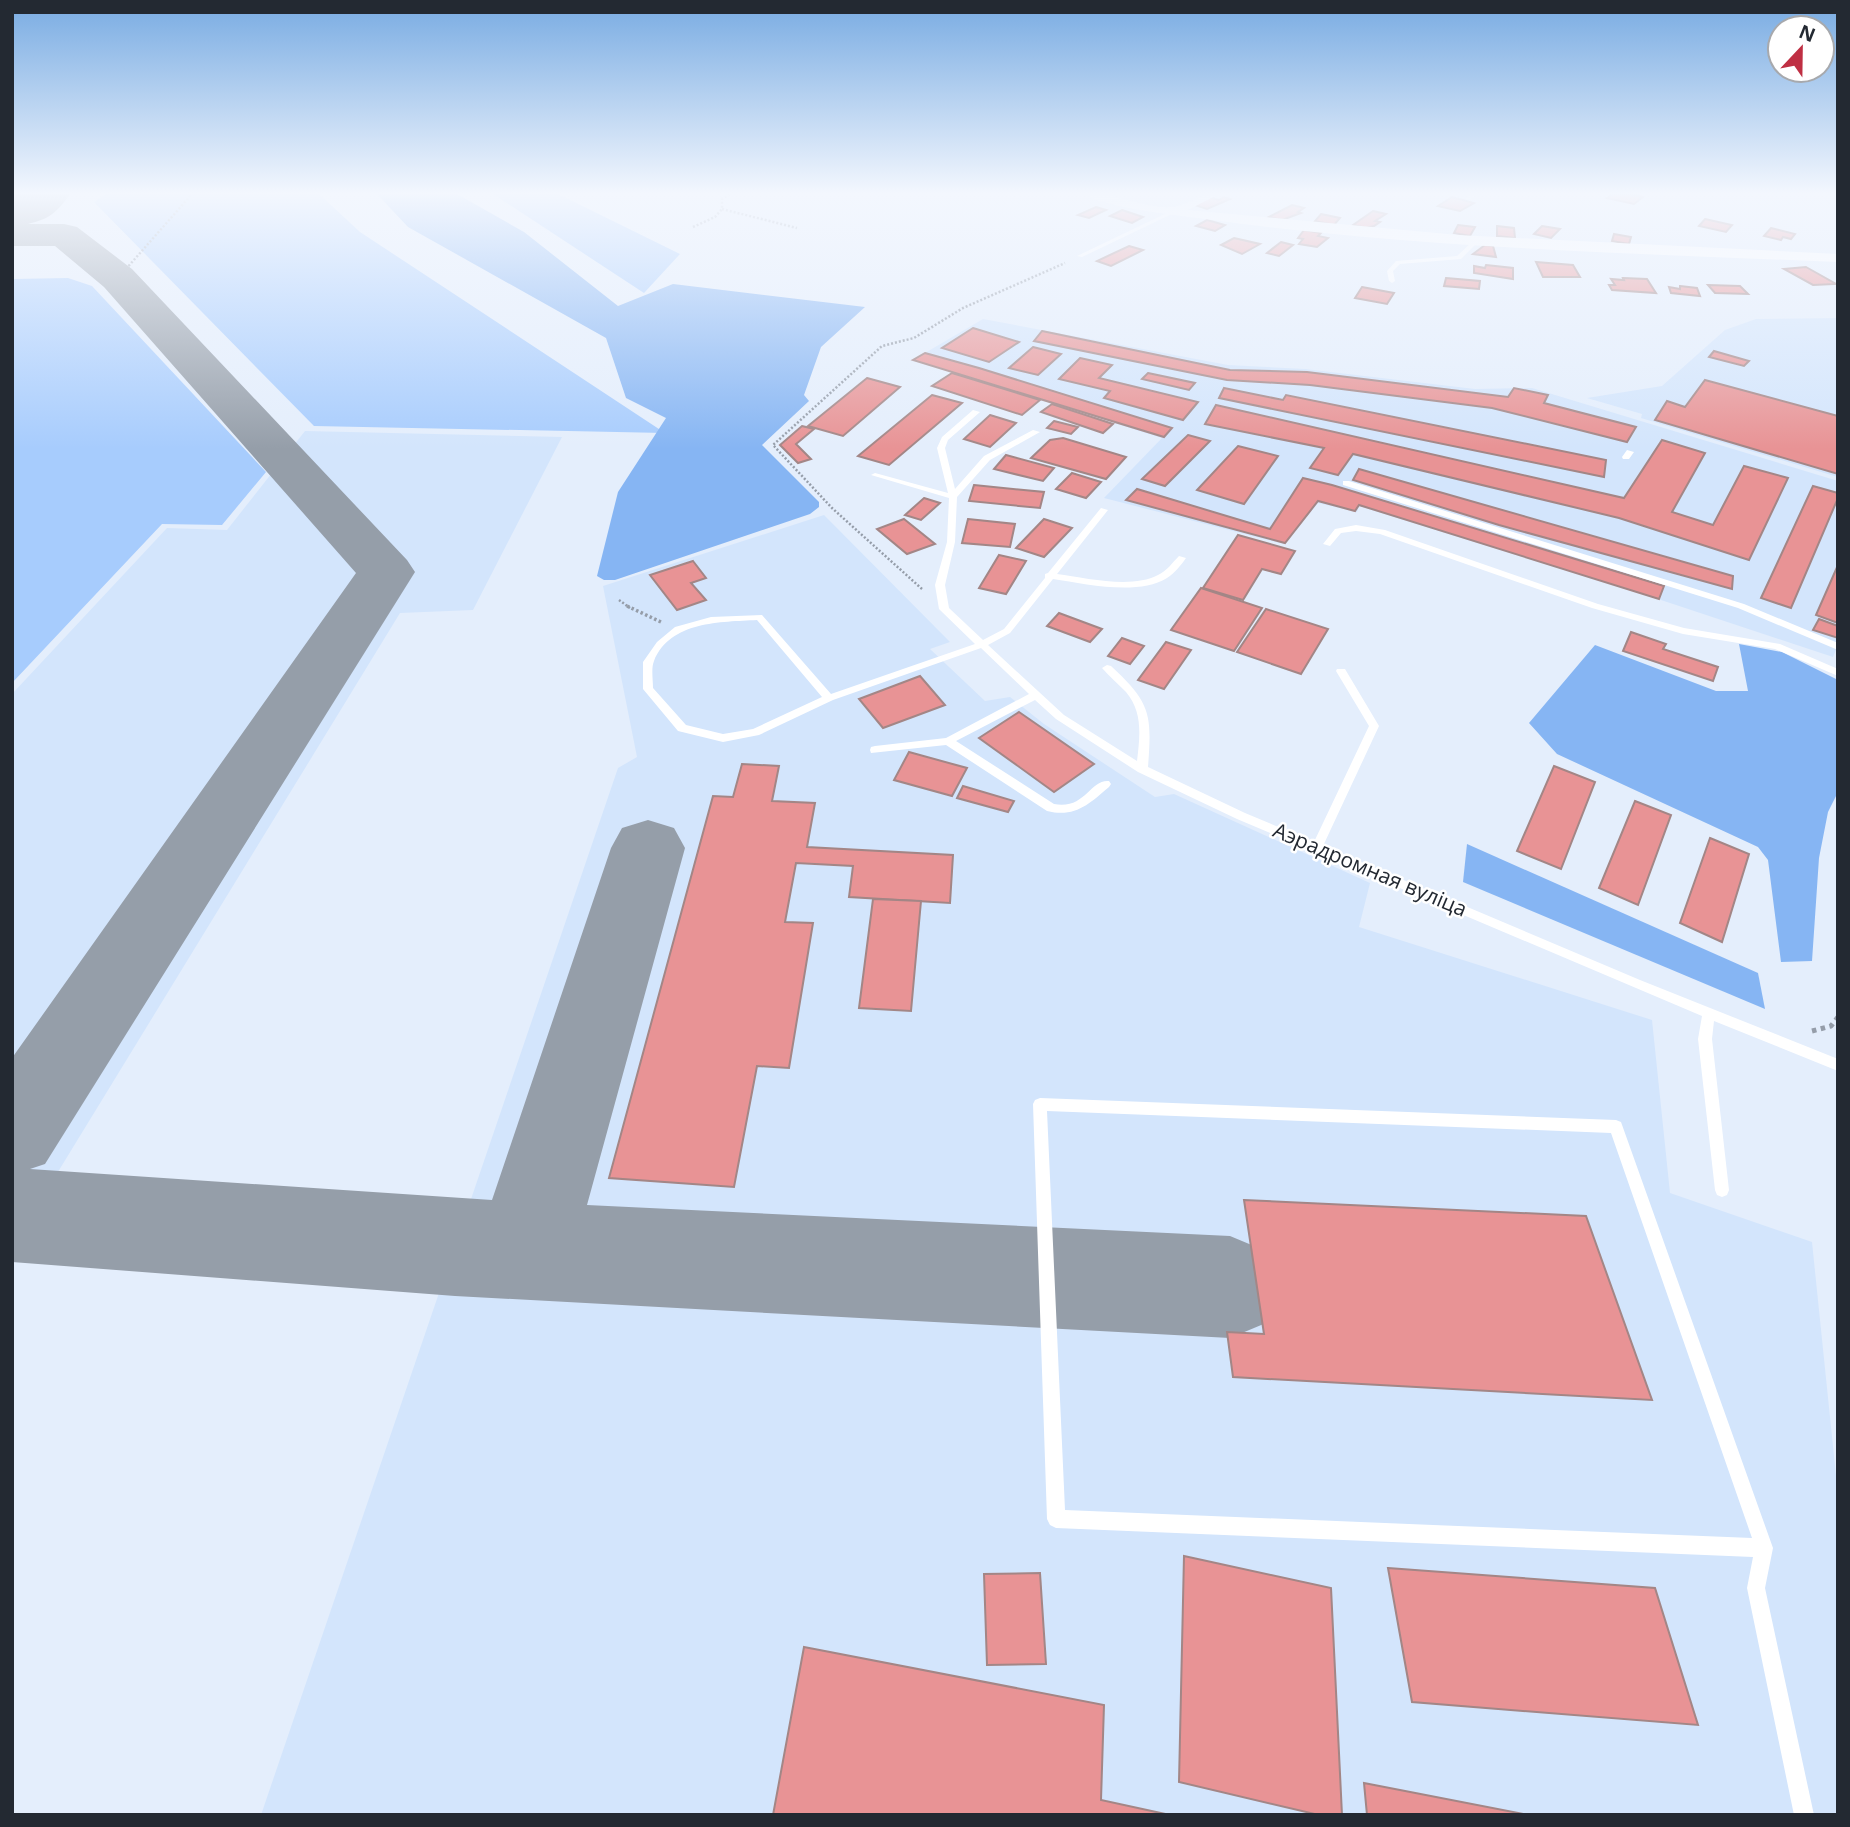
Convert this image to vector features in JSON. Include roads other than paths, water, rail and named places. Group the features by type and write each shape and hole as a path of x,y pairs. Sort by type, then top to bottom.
{"lane":[{"path":"953,498 941,448 946,439 976,412"},
{"path":"953,498 988,458 1037,432"},
{"path":"875,475 953,498"},
{"path":"1346,483 1741,606 1838,647"},
{"name":"Аэрадромная вуліца","path":"953,498 951,542 940,585 944,609 1060,717 1142,769 1241,816 1634,984 1838,1065"},
{"path":"829,698 759,617 711,620 678,629 660,643 648,662 648,689 682,728 723,737 755,732 829,698 981,645 1007,631 1048,576 1104,510"},
{"path":"1327,544 1338,531 1356,528 1382,532 1595,606 1683,631 1777,646 1838,673"},
{"path":"1048,576 1130,583 1151,581 1163,577 1182,558"},
{"path":"1107,668 1133,691 1144,709 1142,769"},
{"path":"1317,847 1374,726 1341,671"},
{"path":"875,750 948,741 1036,695"},
{"path":"948,741 1051,808 1073,810 1105,783"},
{"path":"1709,1013 1705,1039 1722,1190"},
{"path":"1764,1548 1056,1519 1040,1104 1616,1127 1764,1548 1756,1588 1804,1815"}]}
